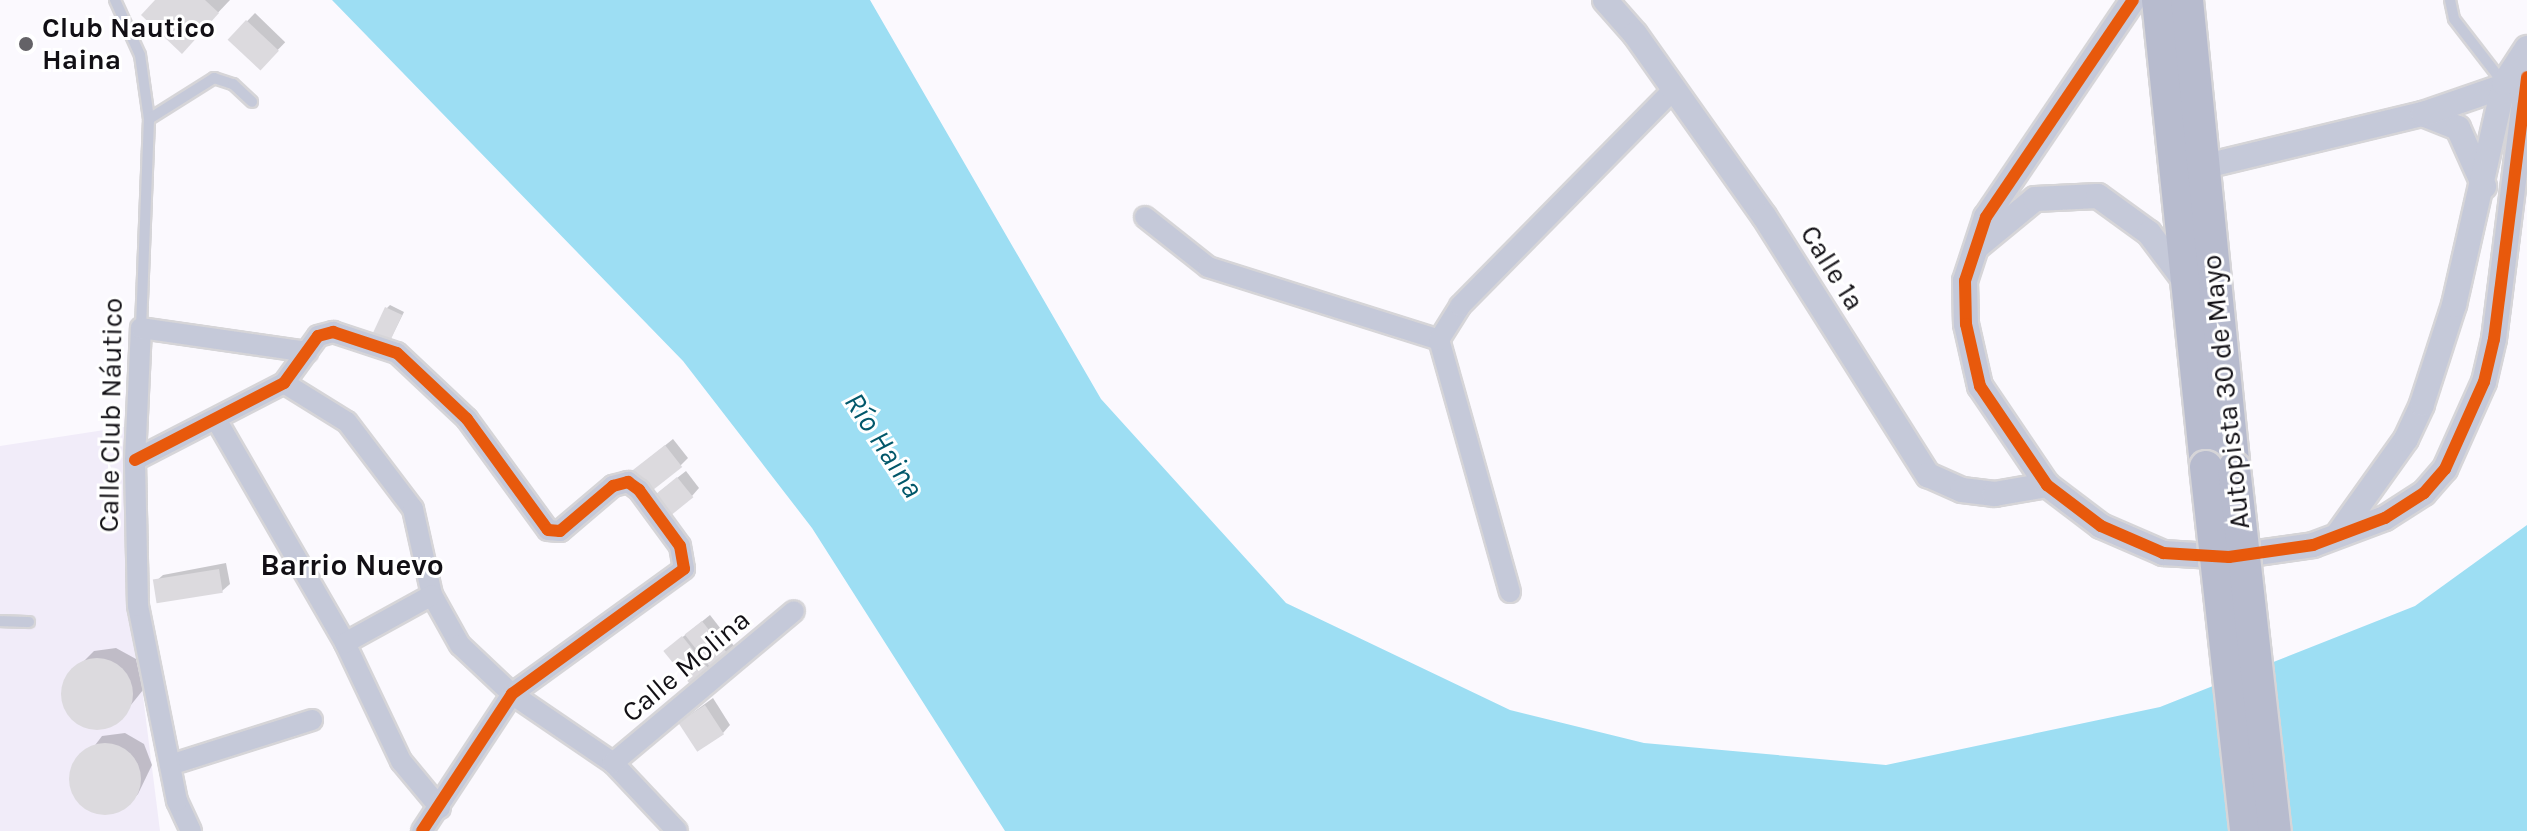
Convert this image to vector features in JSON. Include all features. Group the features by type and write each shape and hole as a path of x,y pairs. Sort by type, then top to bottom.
{"highway":[{"name":"Autopista 30 de Mayo","path":"2158,0 2185,281 2220,468 2275,831"},
{"name":"Autopista 30 de Mayo","path":"2187,0 2207,166 2220,468 2246,831"}],"street":[{"name":"Calle 1a","path":"1605,0 1674,89 1764,216 1928,475 1962,490 1995,494 2047,485"},
{"path":"2133,0 1994,204 1965,281 1970,356 1980,386 2047,485 2101,526 2163,553 2283,553 2385,518 2424,493 2445,469 2467,428 2494,339 2519,80"},
{"path":"2339,533 2406,439 2422,404 2527,48"},
{"path":"2175,173 2423,114 2519,80"},
{"path":"1510,592 1439,340 1460,306 1674,89"},
{"path":"2423,114 2458,128 2484,186"},
{"path":"1976,248 2035,199 2098,196 2149,233 2185,281"},
{"path":"1145,217 1208,267 1439,340"},
{"path":"141,328 307,352"},
{"name":"Calle Club Náutico","path":"141,328 135,460 138,606 177,801 191,831"},
{"path":"135,460 217,421 284,383 326,332 397,353 467,419 548,530 560,531 613,486 628,482 680,546 684,569 512,694 440,808 422,831"},
{"path":"284,383 347,422 413,509 432,595 460,645 512,694 613,763 677,831"},
{"path":"217,421 345,643 401,761 440,808"},
{"path":"345,643 432,595"},
{"name":"Calle Molina","path":"613,763 794,611"},
{"path":"170,765 312,720"}],"lane":[{"name":"Calle Club Náutico","path":"115,0 140,55 149,119 141,328"},
{"path":"2450,0 2454,19 2519,80"},
{"path":"149,119 214,78 233,84 252,102"},
{"path":"0,621 29,622"}],"shaded area":[{"path":"124,427 128,577 160,831 0,831 0,446"}],"water":[{"name":"Río Haina","path":"332,0 870,0 1101,399 1286,603 1510,710 1644,743 1886,765 2160,707 2415,606 2527,525 2527,831 1005,831 812,528 683,361"}],"building":[{"path":"155,0 205,0 219,13 182,54 141,15"},
{"path":"246,20 279,51 260,70 228,40"},
{"path":"385,307 402,315 388,345 371,337"},
{"path":"665,445 682,467 646,495 629,473"},
{"path":"677,477 693,497 665,520 649,500"},
{"path":"219,569 223,593 157,603 153,579"},
{"path":"702,621 732,660 715,673 685,635"},
{"path":"682,636 712,673 694,688 663,651"},
{"path":"97,658 117,664 127,674 133,694 127,714 117,724 97,730 77,724 67,714 61,694 67,674 77,664"},
{"path":"705,705 724,734 697,752 678,722"},
{"path":"105,743 125,749 135,759 141,779 135,799 125,809 105,815 85,809 75,799 69,779 75,759 85,749"}],"cycle path":[{"path":"2133,0 1986,217 1965,281 1966,324 1980,386 2047,485 2101,526 2163,553 2229,557 2313,545 2385,518 2424,493 2445,469 2484,382 2494,339 2527,77"},
{"path":"135,460 284,383 318,336 333,332 397,353 467,419 548,530 560,531 613,486 628,482 639,490 680,546 684,569 512,694 422,831"}],"place":[{"name":"Club Nautico Haina","path":"26,44"}],"district":[{"name":"Barrio Nuevo","path":"352,565"}]}
